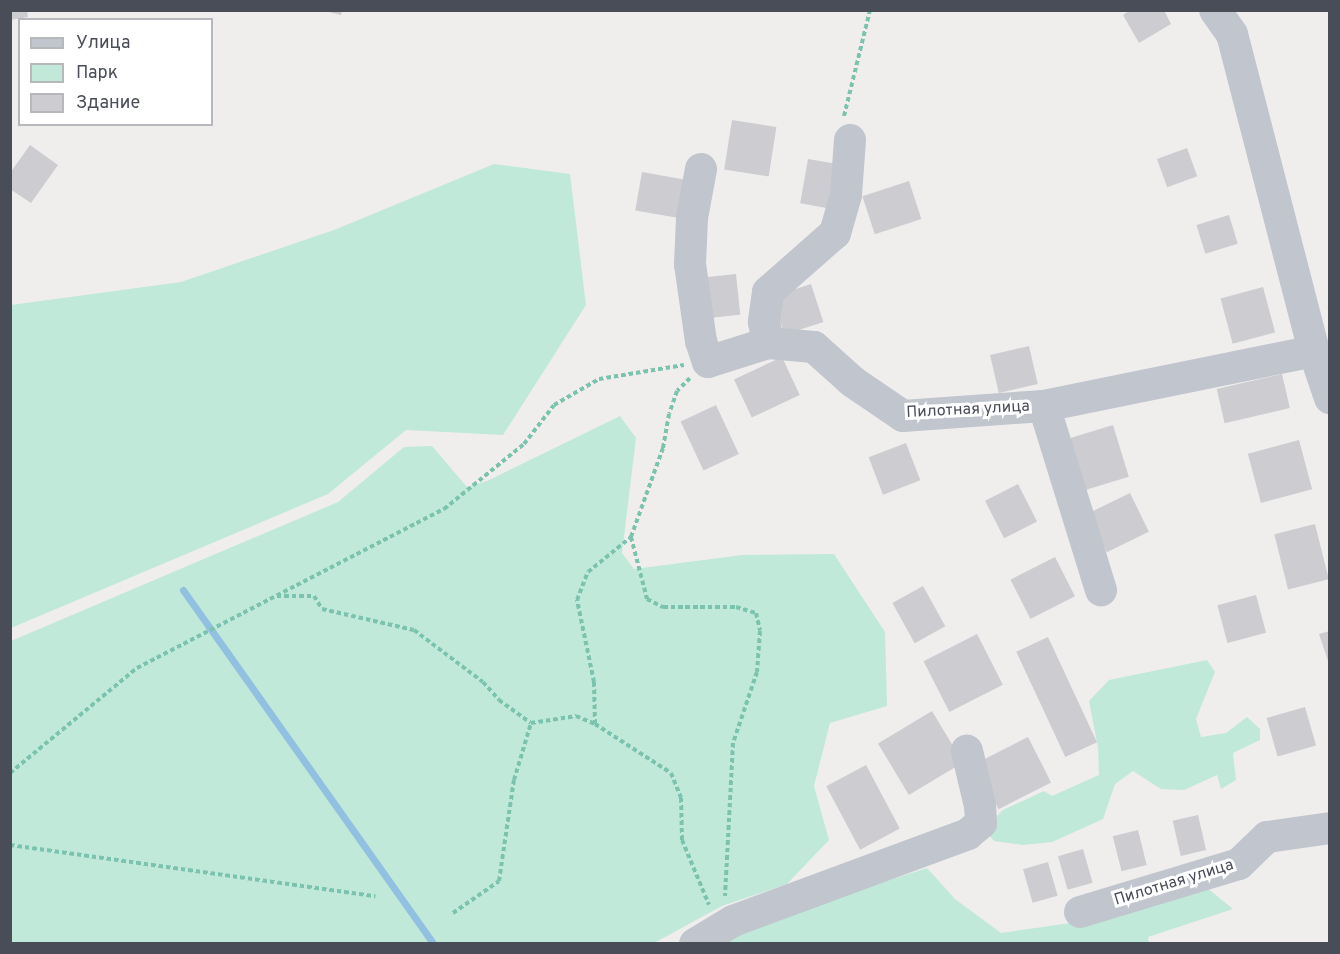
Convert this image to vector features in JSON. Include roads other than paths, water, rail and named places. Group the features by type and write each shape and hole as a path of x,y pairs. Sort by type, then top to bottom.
{"street":[{"path":"1215,10 1232,34 1314,351 1329,398"},
{"path":"701,169 692,218 690,264 701,341 708,362 768,344 764,322 768,292 835,233 846,195 850,140"},
{"name":"Пилотная улица","path":"768,344 814,347 853,382 903,416 1044,406 1314,351"},
{"path":"1044,406 1101,590"},
{"path":"695,944 733,921 968,834 981,824 980,806 967,751"},
{"name":"Пилотная улица","path":"1080,912 1239,864 1267,837 1329,828"}],"waterway":[{"path":"183,590 434,944"}]}
